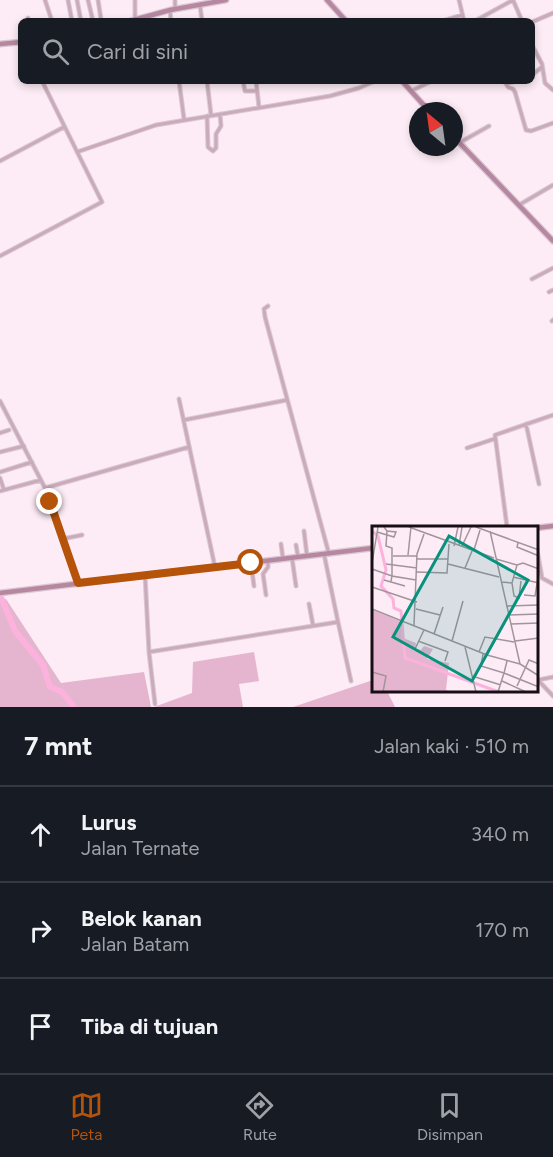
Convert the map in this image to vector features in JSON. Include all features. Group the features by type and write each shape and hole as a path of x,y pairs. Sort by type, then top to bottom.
{"street":[{"path":"45,0 51,18"},
{"path":"68,0 71,18"},
{"path":"76,0 80,18"},
{"path":"88,0 92,18"},
{"path":"98,0 101,18"},
{"path":"132,18 135,0"},
{"path":"172,18 175,0"},
{"path":"140,18 226,0"},
{"path":"327,0 343,18"},
{"path":"459,0 463,18"},
{"path":"481,18 514,0 521,18"},
{"path":"200,5 202,18"},
{"path":"535,21 553,13"},
{"path":"452,18 462,15"},
{"path":"0,44 18,42"},
{"path":"535,51 543,66 545,83 553,90"},
{"path":"535,73 543,66"},
{"path":"0,256 102,202 43,84"},
{"path":"179,84 184,119"},
{"path":"207,84 208,147 213,151 216,148 216,137 221,126 220,114"},
{"path":"243,84 244,92 256,91"},
{"path":"256,84 259,108"},
{"path":"77,152 156,125 339,94 368,84"},
{"path":"405,84 421,102"},
{"path":"411,91 426,84"},
{"path":"508,84 515,92 526,130 531,131 553,123"},
{"path":"463,140 489,126"},
{"path":"0,161 64,127"},
{"path":"463,146 553,241"},
{"path":"519,206 553,185"},
{"path":"532,279 553,268"},
{"path":"549,292 553,290"},
{"path":"268,306 264,309 265,317 326,554 351,681"},
{"path":"179,399 215,567"},
{"path":"184,420 287,400"},
{"path":"0,402 45,488 78,583"},
{"path":"507,526 494,440 497,433 553,415"},
{"path":"526,424 539,484"},
{"path":"0,433 9,430"},
{"path":"467,448 494,440"},
{"path":"0,453 24,446"},
{"path":"45,488 189,447"},
{"path":"0,472 32,462"},
{"path":"0,478 2,491 40,480"},
{"path":"538,528 553,526"},
{"path":"304,531 307,556"},
{"path":"62,539 82,535"},
{"path":"281,544 284,559"},
{"path":"296,545 296,586"},
{"path":"3,593 372,548"},
{"path":"538,551 542,578 553,584"},
{"path":"266,595 263,574 268,567 268,561"},
{"path":"251,563 254,586"},
{"path":"145,575 148,652 155,704"},
{"path":"309,604 313,625"},
{"path":"148,652 338,622"},
{"path":"538,679 553,677"},
{"path":"538,680 553,696"}],"shaded area":[{"path":"6,599 61,683 144,672 151,707 0,707 0,600"},
{"path":"254,652 259,681 239,684 243,707 154,707 192,693 193,662"},
{"path":"372,680 372,692 388,692 395,707 293,707"}],"waterway":[{"path":"0,595 15,631 43,665 50,687 62,692 74,707"}],"route":[{"path":"50,502 78,583 251,563"}]}
